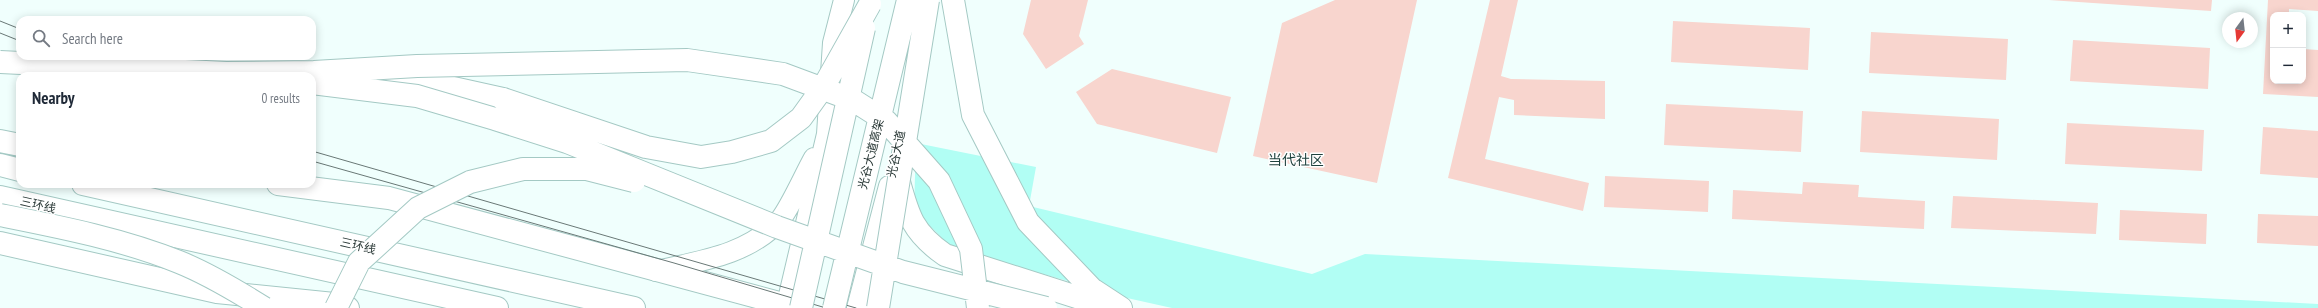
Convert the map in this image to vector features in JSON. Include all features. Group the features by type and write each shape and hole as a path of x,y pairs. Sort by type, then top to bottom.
{"highway":[{"name":"光谷大道高架","path":"834,308 908,0"},
{"path":"878,308 928,0"},
{"path":"953,0 973,115 1028,222 1092,288 1120,308"},
{"path":"316,78 417,80 504,99 646,147 701,157 732,152 771,140 801,118 824,86 870,2"},
{"path":"310,188 389,198 793,307 870,2"},
{"path":"316,78 417,66 687,60 783,74 853,100 886,121 939,181 971,249 978,308"},
{"path":"0,62 205,72"},
{"path":"316,79 424,98 567,142 777,227 903,272 1046,308"},
{"path":"0,140 16,144"},
{"path":"0,165 16,169"},
{"path":"894,166 909,218 928,244 945,255 1111,308"},
{"path":"336,308 359,262 418,208 478,180 523,169 586,169 728,206"},
{"name":"三环线","path":"101,188 634,308"},
{"name":"三环线","path":"0,197 498,308"},
{"path":"0,215 59,227 124,244 179,262 236,290 264,308"},
{"path":"0,243 217,292 334,304 348,308"}],"main road":[{"path":"793,307 827,134 833,42 844,0"},
{"name":"光谷大道","path":"857,308 894,166 909,90 934,0"},
{"path":"656,271 709,260 747,246 780,219 827,134"}],"shaded area":[{"path":"916,143 1036,167 1029,206 1312,274 1365,254 2318,304 2318,308 1172,308 1127,298 952,248 914,210"}],"building":[{"path":"1031,0 1088,0 1079,36 1084,44 1046,69 1023,34"},
{"path":"1335,0 1417,0 1377,183 1253,156 1282,23"},
{"path":"1490,0 1518,0 1501,76 1511,79 1605,81 1605,119 1514,115 1514,100 1499,97 1485,159 1589,183 1583,211 1448,178"},
{"path":"2049,0 2212,0 2211,11"},
{"path":"2268,0 2318,0 2318,11 2289,9 2289,12 2270,12 2270,84 2306,84 2306,49 2318,50 2318,97 2263,94"},
{"path":"1673,21 1810,28 1808,70 1671,62"},
{"path":"1871,32 2008,39 2006,80 1869,73"},
{"path":"2073,40 2210,48 2208,89 2070,81"},
{"path":"1112,69 1231,97 1217,153 1097,124 1076,92"},
{"path":"1666,104 1803,111 1801,152 1664,145"},
{"path":"1862,111 1999,119 1997,160 1860,152"},
{"path":"2067,123 2204,130 2202,171 2065,164"},
{"path":"2263,127 2318,131 2318,178 2260,174"},
{"path":"1605,176 1709,181 1708,212 1604,207"},
{"path":"1803,182 1859,185 1858,197 1925,201 1924,229 1732,219 1733,190 1802,194"},
{"path":"1953,196 2098,203 2096,234 1951,228"},
{"path":"2120,210 2207,214 2206,244 2119,240"},
{"path":"2258,214 2318,216 2318,246 2257,243"}],"tram line":[{"path":"0,21 16,27"},
{"path":"0,33 16,39"},
{"path":"63,60 91,72"},
{"path":"89,60 116,72"},
{"path":"316,152 856,308"},
{"path":"316,162 674,263 826,308"}],"district":[{"name":"当代社区","path":"1296,160"}]}
